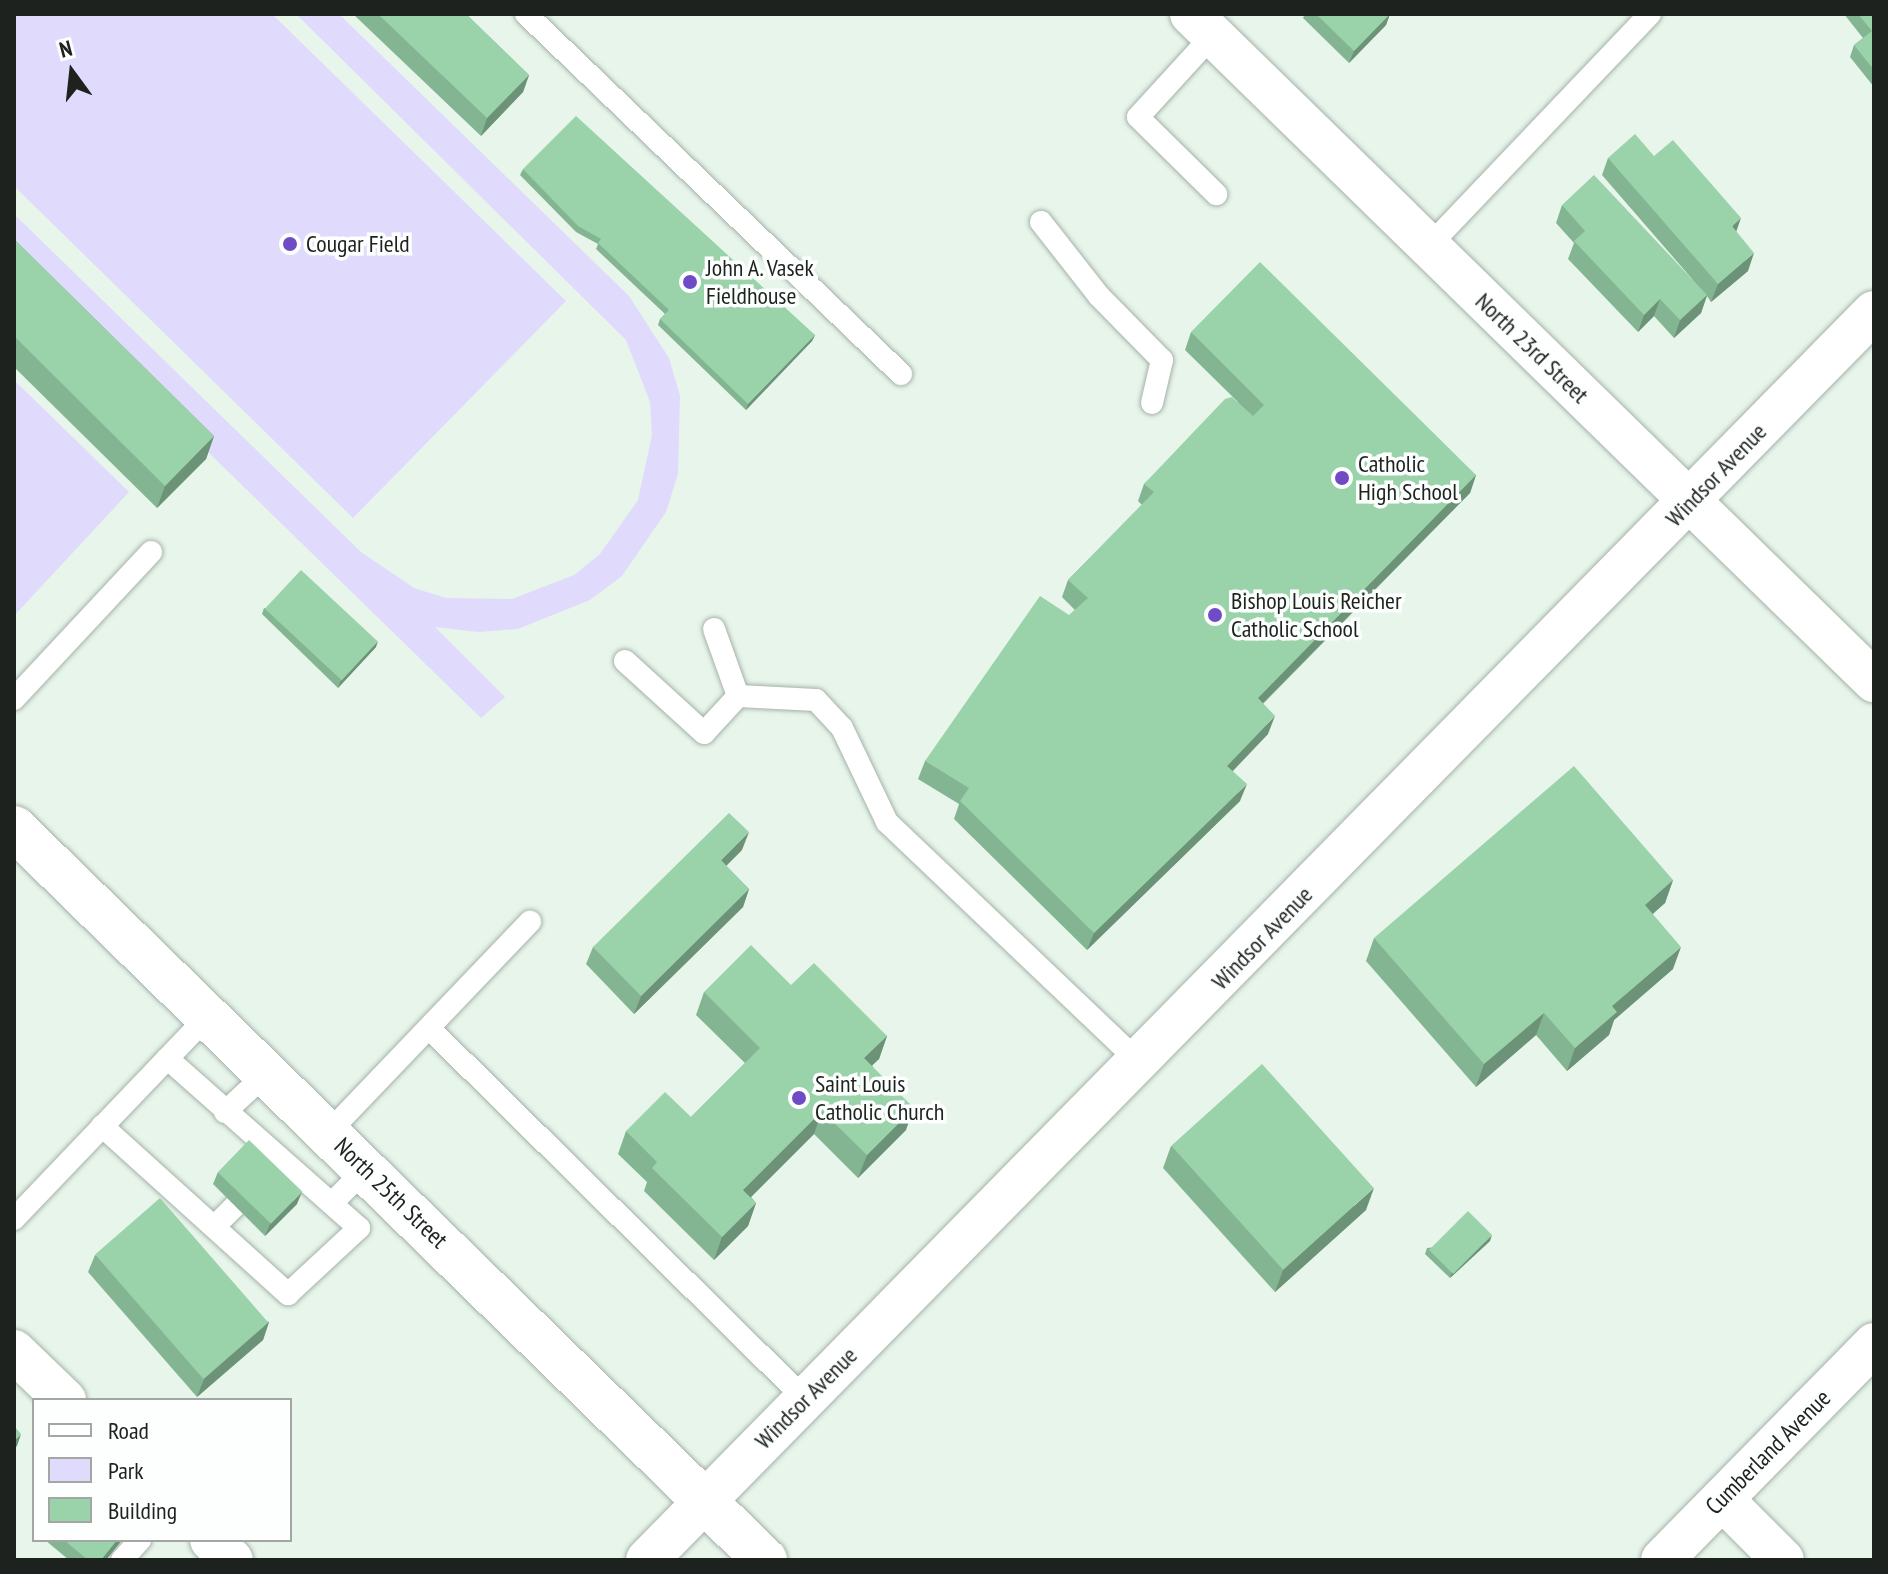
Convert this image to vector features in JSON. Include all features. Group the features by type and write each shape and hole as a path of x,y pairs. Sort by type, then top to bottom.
{"main road":[{"name":"North 25th Street","path":"14,828 706,1498 765,1560"}],"street":[{"name":"North 23rd Street","path":"1202,25 1874,681"},
{"name":"Windsor Avenue","path":"647,1560 1140,1063 1874,312"},
{"name":"Cumberland Avenue","path":"1662,1560 1874,1344"},
{"path":"14,1351 63,1398"},
{"path":"1722,1499 1783,1560"},
{"path":"213,1542 232,1560"}],"lane":[{"path":"526,14 901,374"},
{"path":"1428,247 1650,14"},
{"path":"1202,25 1138,117 1216,194"},
{"path":"1041,222 1099,296 1162,360 1152,403"},
{"path":"14,699 151,552"},
{"path":"714,629 738,696"},
{"path":"625,661 704,733 738,696"},
{"path":"738,696 816,700 842,728 887,822 1140,1063"},
{"path":"329,1132 431,1030 530,922"},
{"path":"14,1219 208,1016"},
{"path":"431,1030 805,1399"},
{"path":"102,1126 288,1294 359,1228 332,1203 274,1167 225,1112 167,1058"},
{"path":"225,1112 267,1073"},
{"path":"332,1203 366,1169"},
{"path":"214,1227 235,1206"},
{"path":"122,1560 138,1542"}],"green space":[{"name":"Cougar Field","path":"14,14 272,14 566,301 353,518 14,186"},
{"path":"296,14 339,14 629,296 669,358 680,396 678,474 666,512 622,576 590,600 518,629 478,632 435,627 505,697 481,718 14,263 14,214 361,552 414,588 446,598 512,599 574,575 600,554 638,500 652,435 650,402 626,340"},
{"path":"14,380 129,492 14,616"}],"building":[{"path":"378,14 466,14 529,75 487,118"},
{"path":"1316,14 1390,14 1354,51"},
{"path":"1858,14 1874,14 1874,70 1854,45 1872,31"},
{"name":"John A. Vasek Fieldhouse","path":"576,116 815,335 748,404 660,319 669,310 598,243 601,239 578,226 523,169"},
{"path":"1635,134 1654,156 1673,140 1741,218 1732,226 1754,253 1718,284 1608,158"},
{"path":"1594,175 1707,295 1680,320 1660,299 1644,315 1574,241 1585,231 1562,205"},
{"path":"14,239 214,436 165,486 14,336"},
{"name":"Bishop Louis Reicher Catholic School","path":"1260,262 1476,475 1258,698 1275,716 1227,766 1247,784 1094,933 960,801 969,788 925,761 1040,596 1069,615 1088,598 1068,580 1154,492 1144,484 1225,399 1232,397 1253,416 1264,405 1191,332"},
{"path":"301,570 378,642 342,680 265,609"},
{"path":"1574,766 1673,880 1645,905 1681,947 1612,1006 1617,1012 1575,1048 1544,1013 1484,1064 1374,938"},
{"path":"729,813 749,832 721,860 749,889 641,996 593,947"},
{"name":"Saint Louis Catholic Church","path":"751,945 791,985 814,963 887,1036 864,1058 914,1108 867,1155 822,1111 743,1190 756,1203 722,1237 652,1168 657,1162 626,1131 665,1092 691,1117 760,1048 704,992"},
{"path":"1262,1064 1374,1188 1283,1270 1171,1146"},
{"path":"249,1140 302,1191 271,1224 218,1172"},
{"path":"160,1198 268,1323 203,1379 95,1254"},
{"path":"1468,1211 1492,1235 1453,1274 1429,1250"},
{"path":"14,1426 21,1434 14,1441"},
{"path":"66,1542 115,1542 101,1560 88,1560"}],"place":[{"name":"Cougar Field","path":"290,244"},
{"name":"John A. Vasek Fieldhouse","path":"690,282"},
{"name":"Catholic High School","path":"1342,478"},
{"name":"Bishop Louis Reicher Catholic School","path":"1215,615"},
{"name":"Saint Louis Catholic Church","path":"799,1098"}]}
